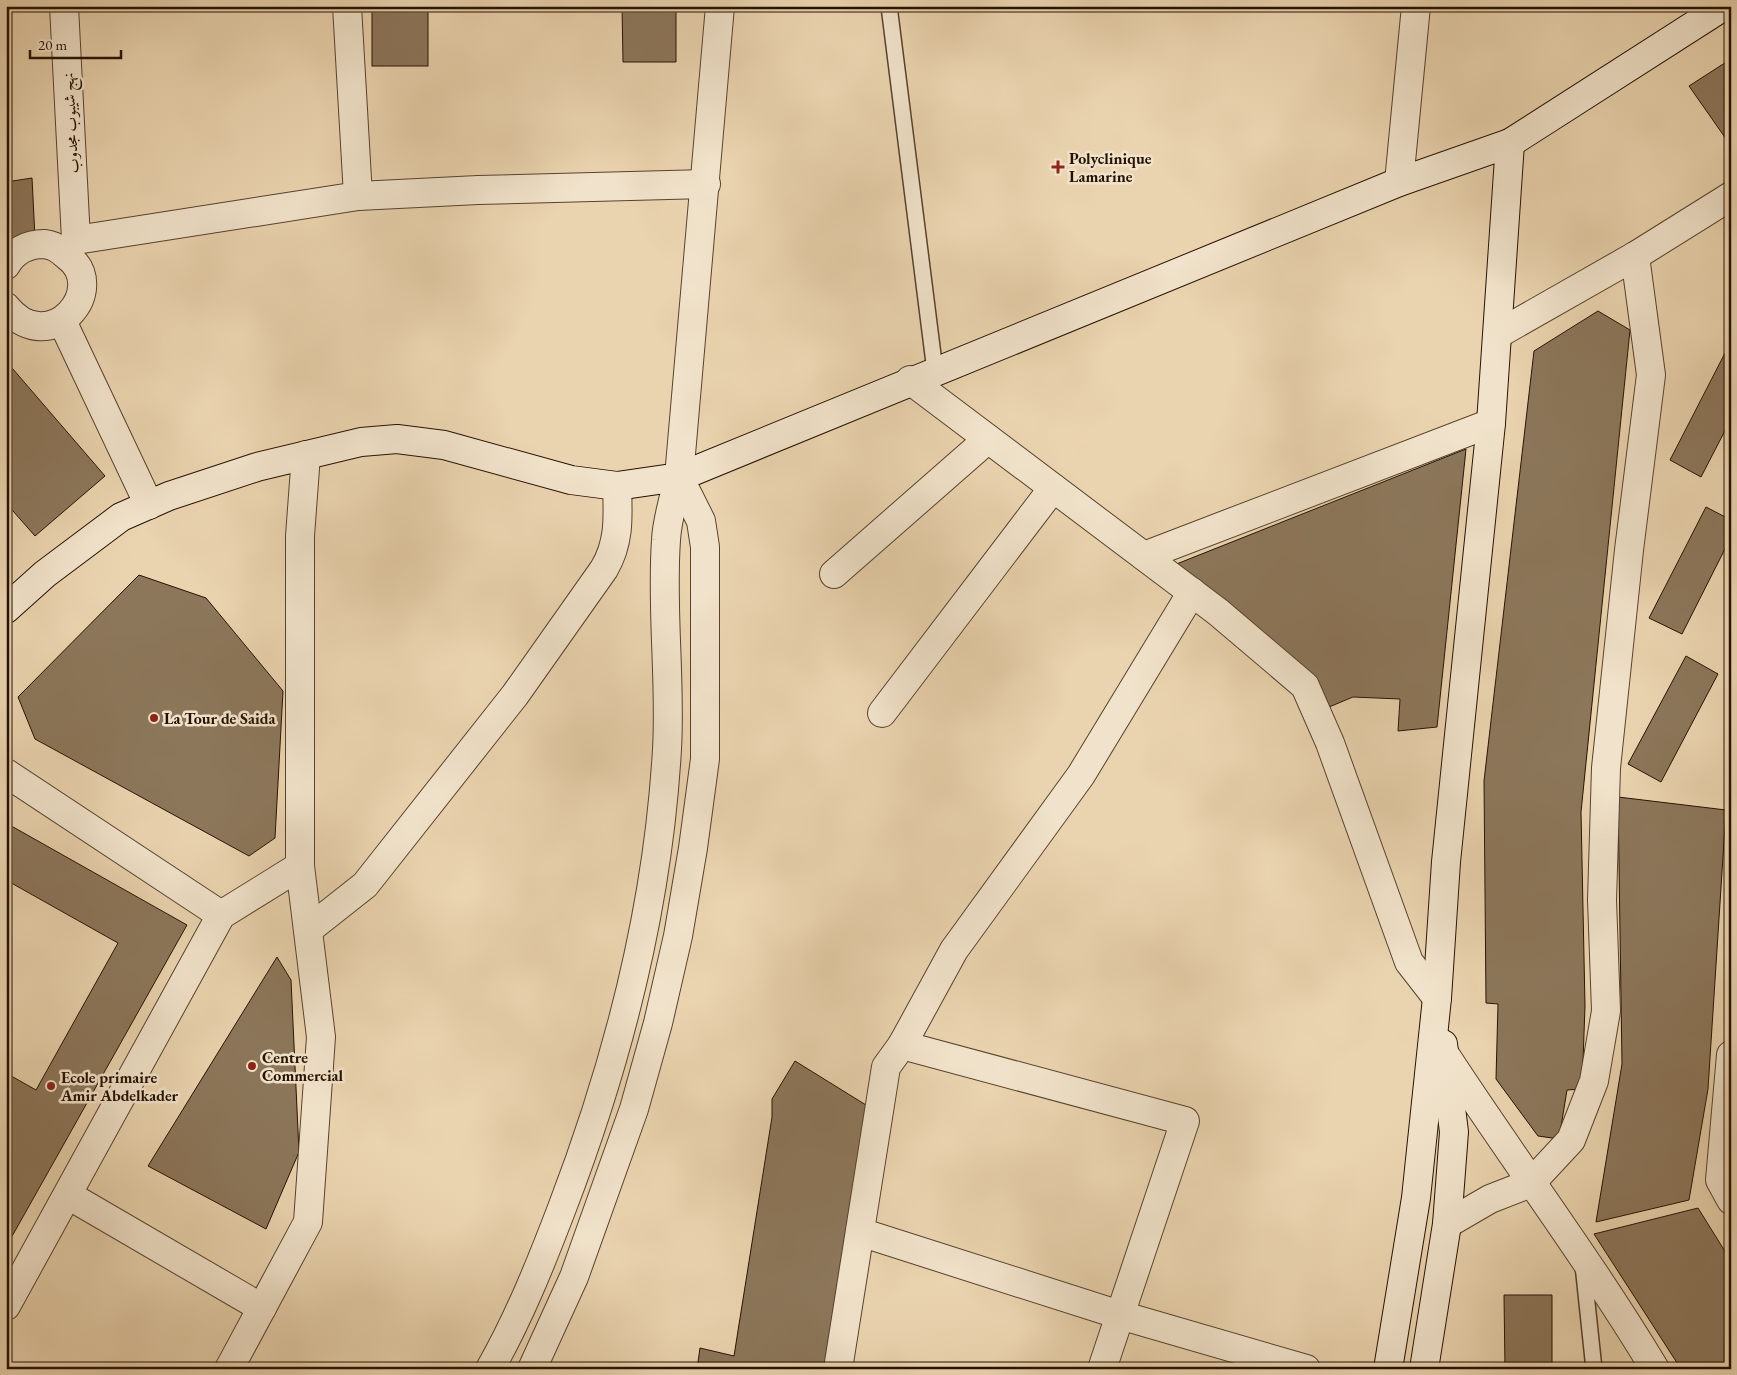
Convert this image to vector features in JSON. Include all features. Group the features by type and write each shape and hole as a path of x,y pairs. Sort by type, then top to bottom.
{"street":[{"name":"نهج شيبوب مجدوب","path":"62,321 77,306 82,280 68,249 64,6"},
{"path":"347,6 358,196"},
{"path":"490,1369 507,1339 550,1241 586,1146 616,1049 640,950 657,850 667,748 666,541 679,477 720,6"},
{"path":"1398,182 1416,6"},
{"path":"6,609 45,574 121,518 169,496 257,467 361,442 397,439 444,445 571,480 617,486 679,477 1398,182 1510,143 1724,6"},
{"path":"1388,1369 1416,1198 1437,998 1446,862 1491,423 1510,143"},
{"path":"8,258 33,244 68,249 358,196 478,190 706,184"},
{"path":"1498,334 1635,256 1731,196"},
{"path":"1447,1224 1490,1200 1531,1184 1571,1140 1594,1082 1606,1011 1602,900 1606,768 1629,550 1651,375 1635,256"},
{"path":"6,307 16,319 44,327 62,321 149,505"},
{"path":"922,376 988,438 1192,592 1305,686 1330,743 1409,962 1437,998 1454,1132 1447,1224 1424,1369"},
{"path":"1144,556 1491,423"},
{"path":"834,574 988,438"},
{"path":"229,1369 308,1222 321,1037 300,866 300,536 306,455"},
{"path":"532,1369 574,1277 634,1109 669,975 694,848 705,759 705,547 701,521 679,477"},
{"path":"308,930 365,885 515,695 604,569 612,556 616,539 618,522 617,486"},
{"path":"882,713 1053,488"},
{"path":"838,1369 886,1067 902,1045 954,950 1081,775 1192,592"},
{"path":"6,773 221,915"},
{"path":"6,1306 221,915 300,866"},
{"path":"902,1045 1185,1121 1102,1369"},
{"path":"1444,1053 1531,1184 1624,1317 1655,1369"},
{"path":"1731,1055 1720,1180 1731,1200"},
{"path":"68,1195 262,1308"},
{"path":"860,1232 1120,1315 1306,1369"}],"lane":[{"path":"889,6 922,376"},
{"path":"1582,1256 1594,1369"}],"building":[{"path":"372,6 428,6 428,66 372,66"},
{"path":"622,6 676,6 676,62 623,62"},
{"path":"1731,59 1731,146 1689,86"},
{"path":"32,178 35,238 6,243 6,182"},
{"path":"1598,311 1630,330 1581,812 1585,1006 1582,1089 1567,1090 1559,1139 1538,1136 1496,1079 1498,1004 1486,1003 1484,781 1534,351"},
{"path":"1725,353 1731,356 1731,419 1701,477 1670,460"},
{"path":"6,361 105,476 35,536 6,503"},
{"path":"1466,449 1437,727 1398,731 1400,699 1353,697 1329,707 1303,672 1174,565"},
{"path":"1706,507 1731,520 1731,537 1682,634 1649,618"},
{"name":"La Tour de Saida","path":"139,575 206,598 283,691 275,838 249,856 35,739 18,697"},
{"path":"1686,656 1718,674 1661,782 1628,764"},
{"path":"1618,797 1726,810 1708,1089 1689,1200 1596,1222 1622,1064"},
{"name":"Ecole primaire Amir Abdelkader","path":"6,823 187,925 6,1247 6,1073 36,1090 118,943 6,880"},
{"name":"Centre Commercial","path":"277,957 291,980 299,1152 266,1229 148,1166"},
{"path":"795,1061 866,1105 824,1369 697,1369 700,1348 734,1356 772,1117 772,1099"},
{"path":"1698,1208 1731,1261 1731,1369 1681,1369 1594,1234"},
{"path":"1504,1295 1552,1295 1552,1369 1505,1369"}],"place":[{"name":"Polyclinique Lamarine","path":"1058,167"},
{"name":"La Tour de Saida","path":"154,718"},
{"name":"Centre Commercial","path":"252,1066"},
{"name":"Ecole primaire Amir Abdelkader","path":"51,1086"}]}
